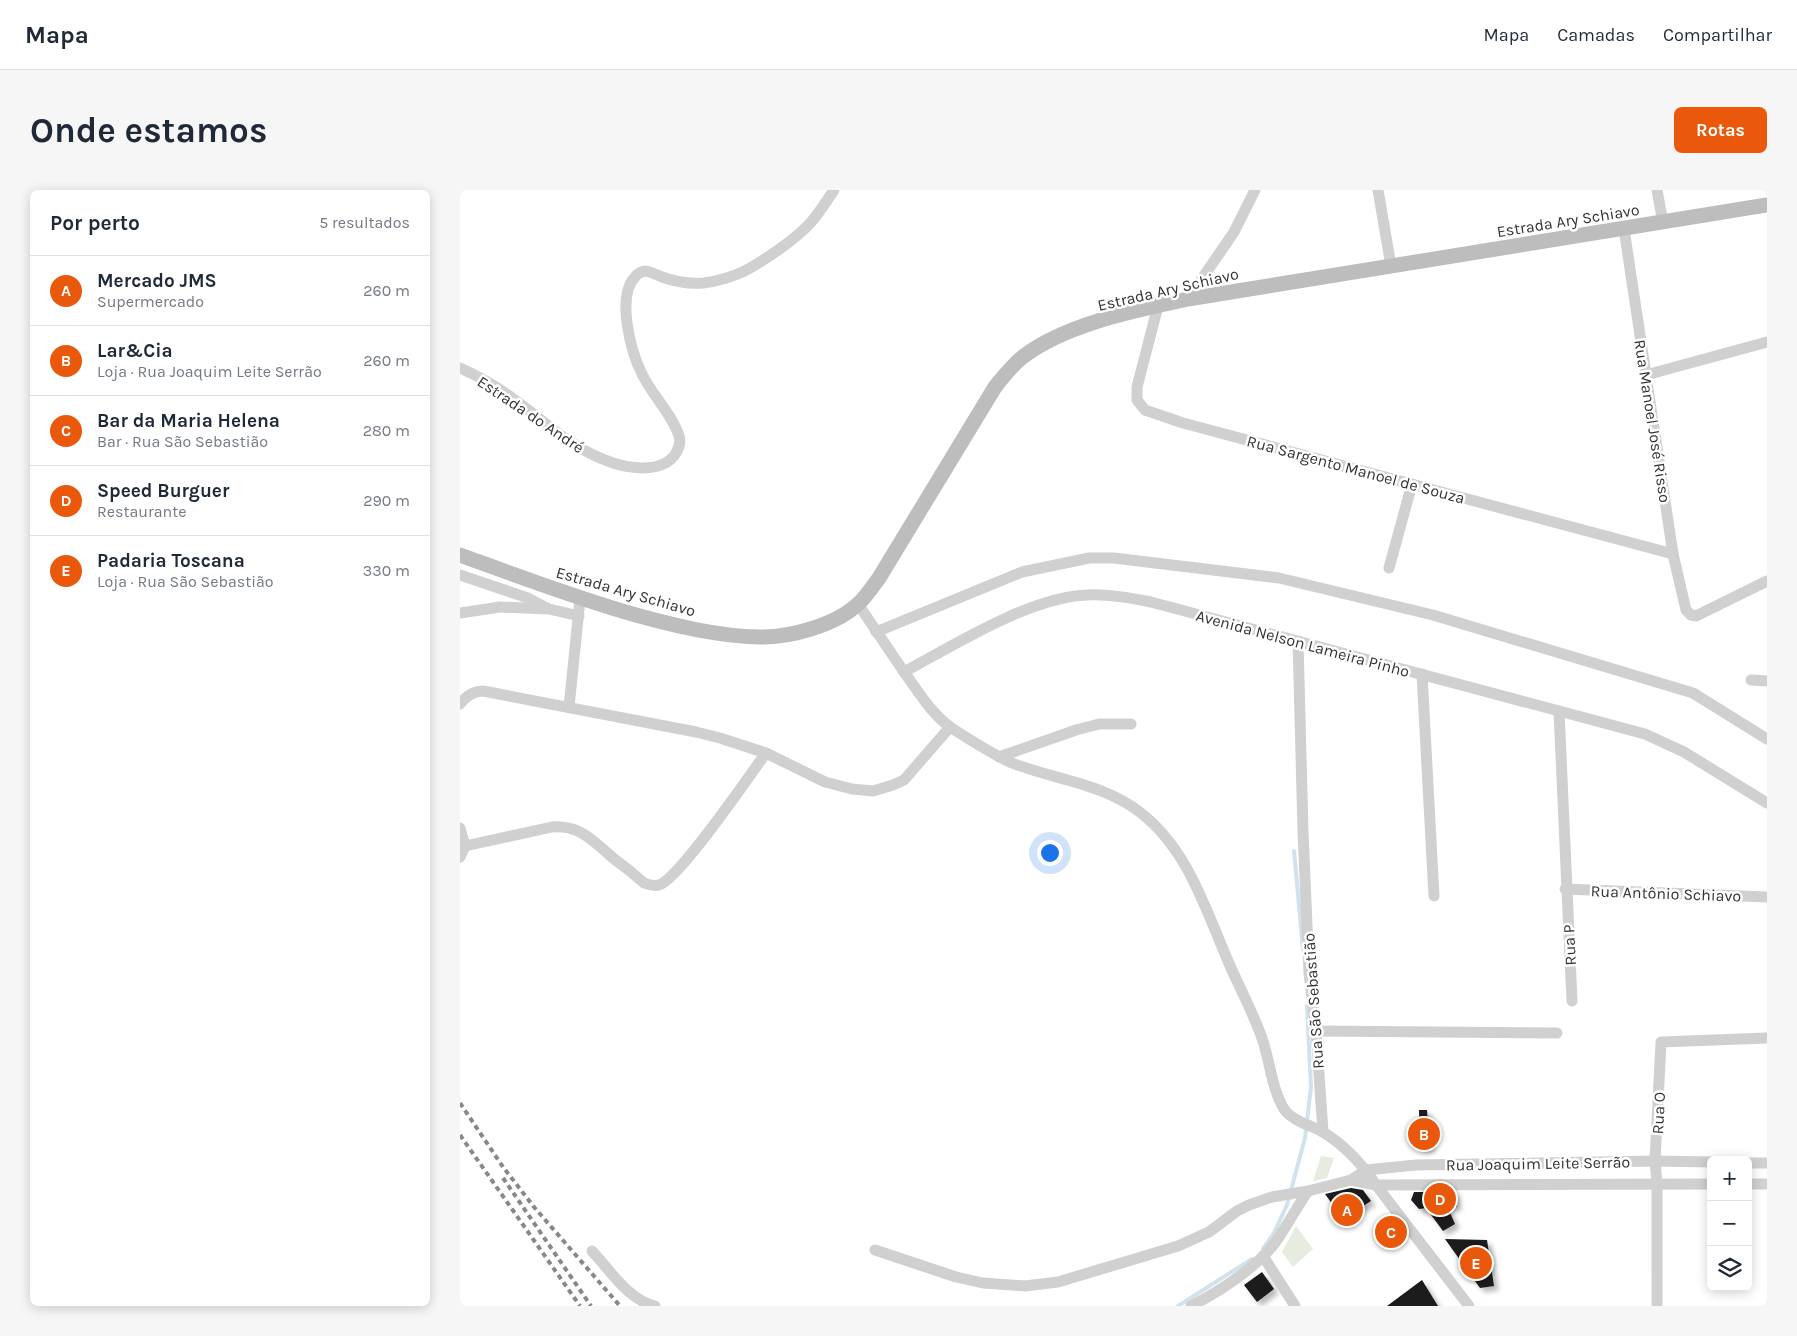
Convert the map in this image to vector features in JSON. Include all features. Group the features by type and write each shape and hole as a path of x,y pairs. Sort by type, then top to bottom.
{"main road":[{"name":"Estrada Ary Schiavo","path":"460,555 580,599 676,626 723,634 760,637 791,634 815,628 858,604 879,578 984,402 1009,370 1023,356 1045,342 1110,318 1188,299 1767,205"}],"street":[{"name":"Estrada do André","path":"460,368 507,394 578,448 620,465 647,468 666,463 674,457 679,447 680,438 675,426 642,375 636,360 626,312 626,297 634,278 639,273 645,271 678,282 692,283 726,279 748,271 804,231 834,190"},
{"path":"1188,299 1234,232 1255,190"},
{"path":"1378,190 1391,266"},
{"path":"1657,190 1663,223"},
{"name":"Rua Manoel José Risso","path":"1624,229 1673,554 1685,606 1688,613 1696,616 1767,581"},
{"name":"Rua Sargento Manoel de Souza","path":"1158,306 1138,388 1137,400 1146,410 1183,424 1673,554"},
{"path":"1646,376 1767,342"},
{"path":"1389,568 1412,484"},
{"path":"876,632 1038,567 1089,558 1114,558 1260,575 1433,615 1693,693 1767,739"},
{"path":"460,575 528,598 549,609"},
{"name":"Avenida Nelson Lameira Pinho","path":"904,672 982,630 1042,605 1085,595 1111,595 1151,602 1645,734 1666,742 1719,772 1767,803"},
{"path":"568,707 580,599"},
{"path":"858,604 929,708 940,720 984,750 999,757 1104,791 1126,802 1158,828 1173,844 1192,876 1262,1040 1279,1099 1285,1111 1295,1119 1318,1130 1349,1153 1366,1170 1469,1306"},
{"path":"460,613 500,607 549,609 579,616"},
{"name":"Rua São Sebastião","path":"1298,641 1306,903 1309,973 1316,1031 1318,1130"},
{"path":"1422,674 1434,896"},
{"path":"1751,680 1767,681"},
{"path":"460,704 477,691 484,691 696,732 766,753 825,782 852,789 873,791 904,780 950,727"},
{"name":"Rua P","path":"1559,710 1572,1002"},
{"path":"999,757 1076,730 1099,724 1131,724"},
{"path":"465,846 564,826 589,836 644,883 658,885 681,867 766,753"},
{"path":"460,828 465,846 460,857"},
{"name":"Rua Antônio Schiavo","path":"1566,889 1767,897"},
{"path":"1316,1031 1557,1033"},
{"name":"Rua O","path":"1657,1306 1657,1183 1655,1161 1661,1042 1767,1038"},
{"name":"Rua Joaquim Leite Serrão","path":"1366,1170 1416,1165 1707,1162"},
{"path":"1752,1163 1767,1163"},
{"path":"875,1250 956,1277 983,1283 1026,1286 1058,1282 1178,1246 1208,1232 1237,1211 1249,1205 1278,1196 1351,1180 1366,1170"},
{"name":"Rua Joaquim Leite Serrão","path":"1351,1180 1376,1185 1707,1184"},
{"path":"1752,1184 1767,1184"},
{"path":"1191,1306 1220,1290 1263,1256 1276,1241 1308,1190"},
{"path":"592,1251 630,1294 655,1306"},
{"path":"1263,1256 1295,1306"}],"shaded area":[{"path":"1321,1156 1334,1158 1327,1178 1313,1181"},
{"path":"1296,1226 1313,1249 1293,1267 1282,1252"}],"building":[{"path":"1419,1110 1427,1110 1430,1148 1420,1148"},
{"path":"1351,1188 1363,1190 1371,1201 1343,1219 1325,1194"},
{"path":"1414,1192 1455,1192 1457,1207 1447,1206 1455,1224 1443,1231 1426,1208 1419,1209 1411,1200"},
{"path":"1390,1222 1400,1237 1390,1239 1382,1226"},
{"path":"1445,1239 1487,1240 1494,1286 1480,1288"},
{"path":"1262,1272 1274,1289 1257,1302 1244,1285"},
{"path":"1422,1280 1438,1306 1387,1306"}],"waterway":[{"path":"1294,851 1303,949"},
{"path":"1263,1249 1274,1233 1287,1205 1305,1138 1311,1087 1307,1006"},
{"path":"1178,1306 1252,1259"}],"railway":[{"path":"460,1103 503,1167 534,1207 620,1306"},
{"path":"460,1135 580,1306"},
{"path":"503,1178 591,1306"}],"place":[{"name":"Lar&Cia","path":"1424,1134"},
{"name":"Speed Burguer","path":"1440,1199"},
{"name":"Mercado JMS","path":"1347,1210"},
{"name":"Bar da Maria Helena","path":"1391,1232"},
{"name":"Padaria Toscana","path":"1476,1263"}]}
